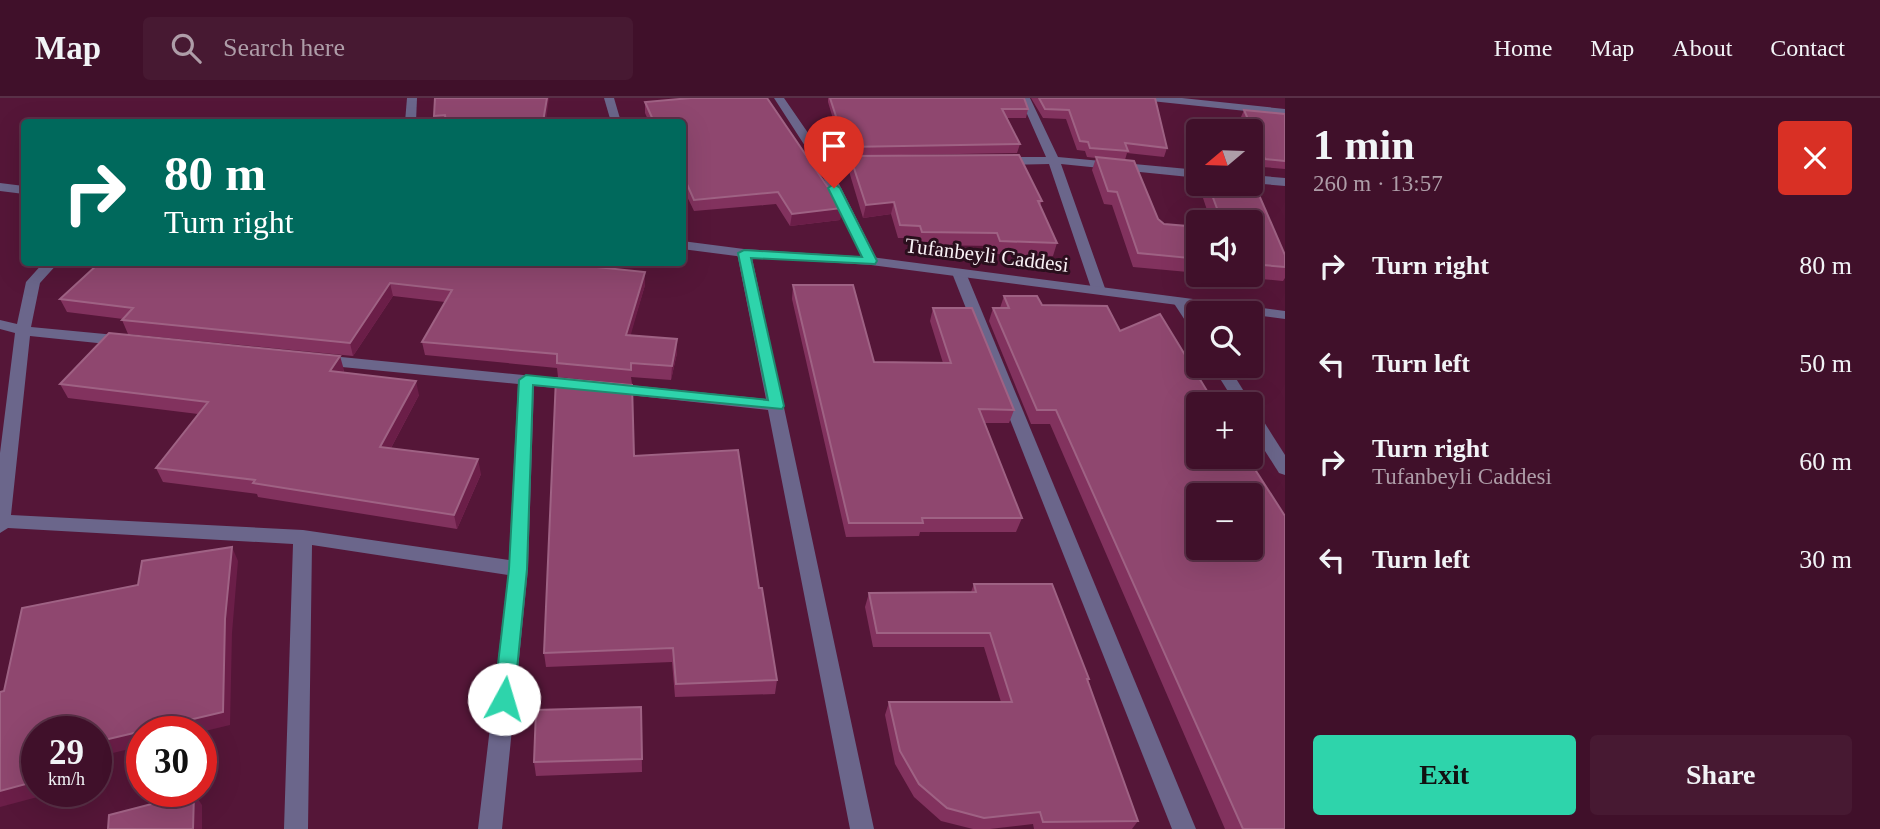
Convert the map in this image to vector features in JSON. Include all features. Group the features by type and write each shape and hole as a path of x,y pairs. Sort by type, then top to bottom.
{"street":[{"path":"411,119 412,98"},
{"path":"609,98 615,119"},
{"path":"779,98 822,163 871,261"},
{"path":"1025,98 1054,160 1100,291"},
{"path":"1152,98 1211,101 1285,112"},
{"path":"986,161 1054,160 1186,173"},
{"path":"822,163 890,162"},
{"path":"1264,180 1285,182"},
{"path":"0,187 21,190"},
{"name":"Tufanbeyli Caddesi","path":"686,246 744,253 871,261 1285,315"},
{"path":"744,253 862,829"},
{"path":"48,266 33,282 23,331 0,522 303,537 518,569"},
{"path":"959,273 1184,829"},
{"path":"1180,302 1186,311"},
{"path":"0,324 23,331 145,343"},
{"path":"309,359 777,406"},
{"path":"490,829 518,569 526,380"},
{"path":"1263,434 1285,469"},
{"path":"296,829 303,537"}],"building":[{"path":"435,98 547,98 544,119 446,119 445,115 434,116"},
{"path":"691,98 767,98 842,208 792,214 778,192 694,200 686,182 686,119 653,119 645,102"},
{"path":"830,98 1024,98 1028,109 1002,109 1020,144 846,147"},
{"path":"1039,98 1155,98 1167,148 1125,143 1128,151 1090,148 1088,142 1080,141 1069,110 1045,109"},
{"path":"1244,110 1285,114 1285,161 1265,159 1264,119 1248,119"},
{"path":"1019,155 1042,201 1038,201 1057,243 1000,241 997,233 922,232 920,226 900,225 894,202 866,205 850,156"},
{"path":"1096,157 1134,161 1158,219 1164,224 1186,226 1186,258 1138,253 1117,192 1108,191"},
{"path":"1212,196 1259,196 1285,255 1285,267 1263,265 1263,210 1218,210"},
{"path":"96,266 587,266 645,272 626,335 677,339 672,366 631,363 631,370 557,363 557,354 422,342 452,290 390,283 350,343 122,320 133,308 60,299"},
{"path":"793,285 853,285 874,362 951,363 933,308 972,308 1014,410 979,409 1022,518 922,518 923,523 849,523"},
{"path":"1004,296 1037,296 1042,305 1107,306 1120,331 1160,314 1186,357 1186,378 1199,378 1208,392 1186,392 1186,469 1255,469 1285,516 1285,829 1243,829 1056,410 1037,410 993,308 1009,308"},
{"path":"109,333 340,356 330,371 416,381 380,447 478,459 454,515 253,483 255,480 156,468 208,402 60,384"},
{"path":"556,378 632,385 634,456 738,450 759,588 762,588 777,680 676,684 673,648 544,653"},
{"path":"232,547 225,619 223,712 206,716 126,716 126,735 112,738 112,716 21,716 21,785 0,791 0,692 4,691 22,608 138,585 142,561"},
{"path":"974,584 1052,584 1089,679 1138,821 1043,822 1040,812 984,818 947,808 919,784 900,751 889,702 1012,702 990,633 877,633 869,593 976,592"},
{"path":"641,707 642,759 534,762 536,710"},
{"path":"140,807 194,807 193,829 108,829 109,815"}],"route":[{"path":"504,699 518,569 526,380 777,406 744,253 871,261 834,188"}]}
